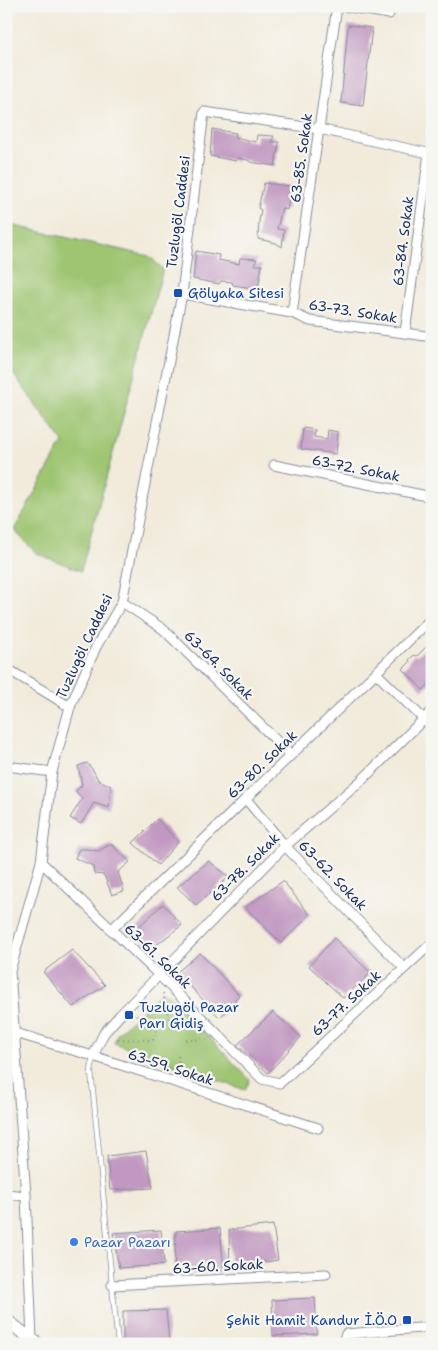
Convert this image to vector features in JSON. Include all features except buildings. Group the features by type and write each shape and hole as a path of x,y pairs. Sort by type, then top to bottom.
{"street":[{"name":"63-85. Sokak","path":"292,313 337,6"},
{"path":"344,6 389,14"},
{"name":"Tuzlugöl Caddesi","path":"35,1341 26,1196 8,971 41,862 52,772 70,707 96,647 122,602 182,294 204,112 319,129"},
{"path":"319,129 430,153"},
{"name":"63-84. Sokak","path":"405,333 430,153"},
{"name":"63-73. Sokak","path":"182,294 292,313 310,321 432,337"},
{"name":"63-72. Sokak","path":"274,465 432,497"},
{"name":"63-64. Sokak","path":"122,602 162,629 291,755"},
{"name":"63-80. Sokak","path":"111,930 432,618"},
{"path":"7,670 70,707"},
{"path":"376,673 432,727"},
{"name":"63-78. Sokak","path":"93,1056 101,1038 109,1027 160,977 230,900 285,846 361,782 432,711"},
{"path":"6,766 52,772"},
{"name":"63-62. Sokak","path":"246,799 285,846 404,968"},
{"name":"63-61. Sokak","path":"41,862 262,1079 280,1083"},
{"name":"63-77. Sokak","path":"280,1083 432,943"},
{"name":"63-59. Sokak","path":"14,1033 93,1056 318,1128"},
{"path":"6,1194 26,1196"},
{"name":"63-60. Sokak","path":"112,1285 326,1274"},
{"path":"6,1320 35,1341"},
{"path":"342,1344 346,1334 432,1327"}],"lane":[{"path":"93,1056 90,1072 118,1344"}],"path":[{"path":"160,977 171,1029"},
{"path":"101,1038 153,1040 157,1032 127,1008"},
{"path":"186,1040 221,1038"},
{"path":"178,1056 182,1085"}],"green space":[{"path":"6,224 149,256 163,269 81,571 36,553 14,530 63,442 6,364"},
{"path":"161,992 168,994 250,1080 245,1090 114,1043 117,1034"}],"place":[{"name":"Gölyaka Sitesi","path":"178,293"},
{"name":"Tuzlugöl Pazar Parı Gidiş","path":"129,1015"},
{"name":"Pazar Pazarı","path":"74,1242"},
{"name":"Şehit Hamit Kandur İ.Ö.O","path":"407,1320"}]}
